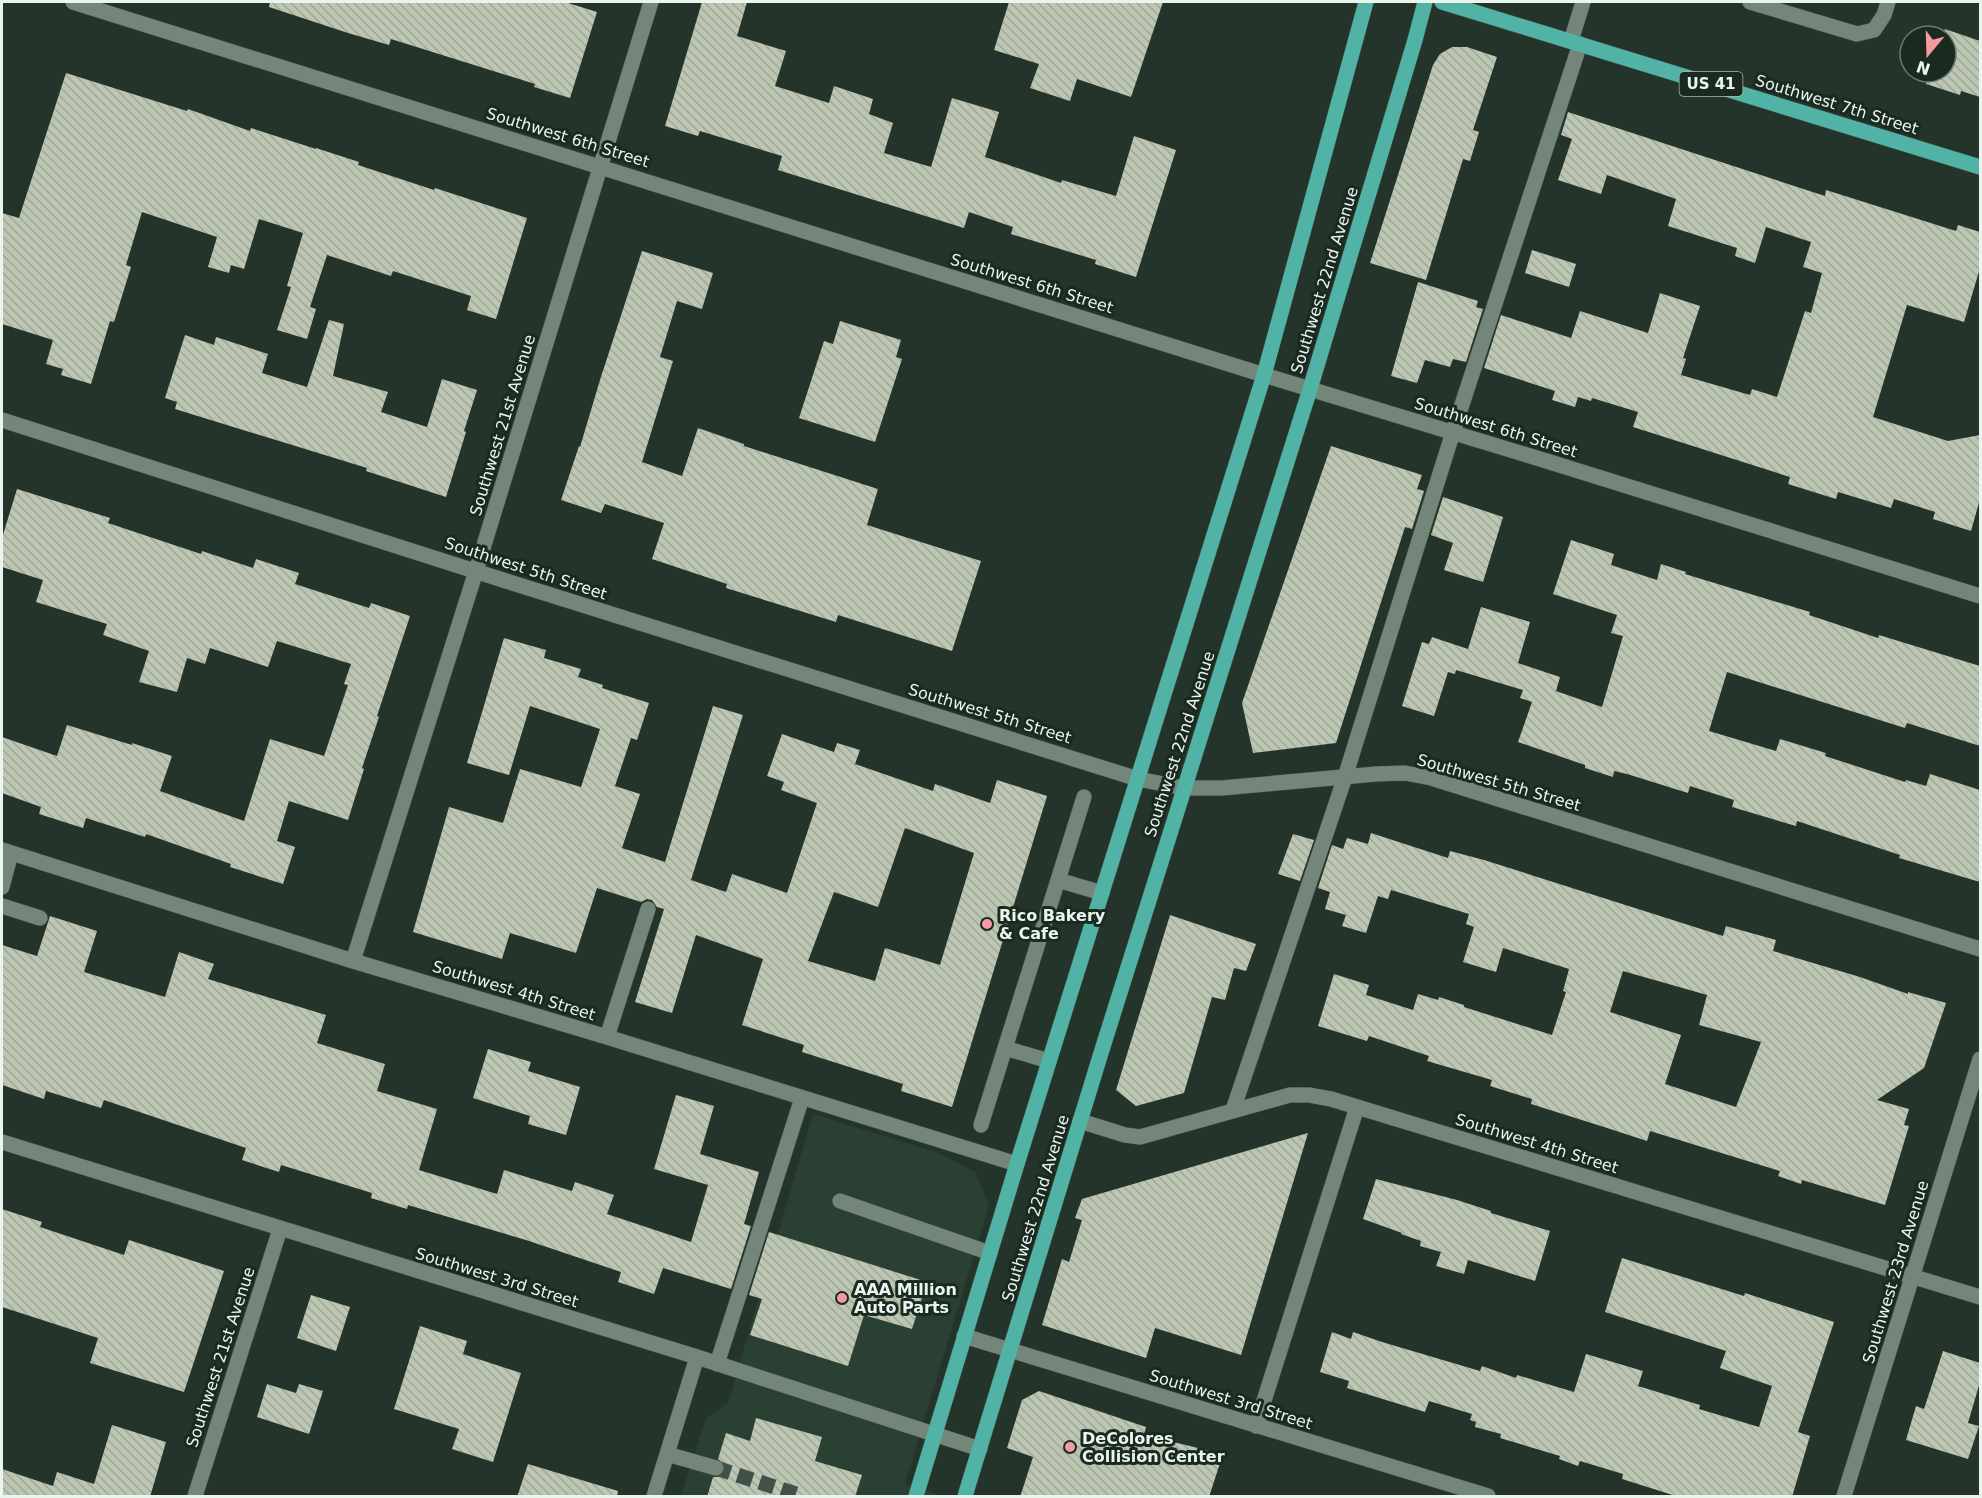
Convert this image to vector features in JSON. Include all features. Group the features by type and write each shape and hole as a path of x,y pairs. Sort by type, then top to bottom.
{"main road":[{"name":"Southwest 22nd Avenue","path":"916,1497 1017,1164 1264,375 1366,2"},
{"name":"Southwest 22nd Avenue","path":"965,1497 1080,1121 1310,389 1425,2"},
{"name":"Southwest 7th Street","path":"1442,2 1980,167"}],"street":[{"name":"Southwest 6th Street","path":"73,2 600,165 1264,375 1980,596"},
{"name":"Southwest 21st Avenue","path":"353,961 651,2"},
{"path":"1233,1110 1345,777 1576,42 1583,2"},
{"path":"1750,2 1857,34 1874,30 1884,15 1888,2"},
{"name":"Southwest 5th Street","path":"2,420 1138,779 1184,788 1222,788 1405,773 1431,778 1980,949"},
{"path":"981,1125 1084,797"},
{"path":"2,886 6,851"},
{"name":"Southwest 4th Street","path":"6,851 353,961 1017,1164"},
{"path":"1058,880 1102,893"},
{"path":"2,906 40,918"},
{"path":"607,1037 648,909"},
{"path":"1005,1048 1049,1061"},
{"name":"Southwest 23rd Avenue","path":"1844,1497 1980,1059"},
{"name":"Southwest 4th Street","path":"1080,1121 1118,1134 1140,1137 1290,1095 1309,1095 1331,1099 1980,1298"},
{"path":"717,1364 802,1098"},
{"path":"1256,1426 1357,1107"},
{"name":"Southwest 3rd Street","path":"2,1142 717,1364 980,1449"},
{"path":"840,1201 990,1253"},
{"name":"Southwest 21st Avenue","path":"195,1497 280,1229"},
{"name":"Southwest 3rd Street","path":"964,1336 1488,1497"},
{"path":"654,1497 697,1358"},
{"path":"667,1454 716,1468"}],"shaded area":[{"path":"813,1114 939,1153 975,1172 989,1205 905,1484 943,1496 681,1496 706,1418 728,1403"}],"building":[{"path":"270,2 565,2 597,12 570,98 534,87 535,84 391,39 389,45 348,33 269,7"},
{"path":"702,2 747,2 737,36 786,51 775,86 829,103 834,86 873,99 869,114 893,123 884,153 931,167 952,98 999,112 985,157 1061,183 1062,180 1116,196 1134,136 1176,150 1136,277 1095,264 1096,260 1011,234 1013,227 969,212 964,228 778,170 782,156 700,131 698,136 665,126"},
{"path":"1009,2 1163,2 1131,97 1077,79 1070,101 1030,88 1039,64 994,50"},
{"path":"1958,33 1980,41 1980,97 1961,91 1960,95 1926,84 1958,84"},
{"path":"1452,47 1467,47 1497,57 1473,130 1479,132 1470,161 1463,159 1426,280 1370,263 1433,65 1440,54"},
{"path":"66,73 187,111 188,109 250,131 251,128 316,148 359,162 358,165 527,218 496,319 467,310 471,296 393,271 391,276 327,255 310,307 316,309 307,339 277,330 291,287 287,286 303,233 259,219 244,269 231,265 229,273 208,267 217,237 142,212 126,265 131,267 114,322 110,321 91,384 61,375 63,369 46,364 53,340 2,324 2,213 19,218"},
{"path":"1568,112 1825,196 1826,190 1956,231 1958,225 1980,232 1980,268 1964,322 1907,305 1873,417 1948,441 1980,435 1980,499 1971,531 1933,519 1935,512 1894,499 1891,508 1838,492 1836,499 1788,484 1790,477 1633,427 1638,412 1592,398 1591,401 1578,397 1575,407 1552,400 1555,391 1484,368 1501,315 1571,338 1580,311 1648,333 1660,293 1700,306 1683,358 1686,359 1681,375 1750,395 1752,389 1777,397 1805,311 1811,313 1822,273 1803,267 1811,242 1766,227 1755,263 1735,256 1737,248 1668,226 1676,199 1607,175 1601,194 1558,180 1572,139 1561,135"},
{"path":"1532,250 1576,264 1569,287 1525,273"},
{"path":"642,251 713,273 702,309 677,301 660,357 673,361 642,462 682,476 698,428 744,444 744,446 878,489 867,525 981,561 952,651 838,615 836,622 726,588 727,584 652,559 664,523 605,504 601,513 561,500"},
{"path":"1418,282 1478,301 1476,307 1483,309 1466,362 1453,359 1450,367 1425,360 1417,383 1391,376"},
{"path":"329,320 344,324 333,376 388,392 381,412 427,427 442,379 477,390 446,497 366,471 367,468 175,409 177,402 165,398 185,335 214,345 216,337 268,354 262,373 307,387"},
{"path":"840,321 901,340 896,357 902,359 875,442 799,418 824,341 833,344"},
{"path":"1331,446 1422,475 1417,489 1424,491 1412,529 1405,527 1336,743 1253,753 1242,703"},
{"path":"17,489 110,518 108,523 201,554 202,551 253,568 256,559 299,573 295,584 369,608 371,603 410,616 377,716 379,717 348,820 289,801 277,841 295,847 283,884 230,867 231,864 146,834 145,837 86,818 83,828 39,814 41,807 2,793 2,737 57,756 67,725 172,756 160,791 244,821 270,739 324,756 348,685 344,684 351,664 277,641 268,667 210,648 205,664 187,658 177,692 139,682 149,651 103,635 107,624 36,602 43,580 2,567 2,538"},
{"path":"1443,497 1503,517 1483,582 1444,570 1453,543 1431,535"},
{"path":"1571,540 1614,554 1611,565 1657,580 1661,564 1686,572 1685,574 1810,612 1809,615 1878,638 1879,635 1980,666 1980,746 1907,723 1905,728 1727,672 1709,731 1776,751 1780,739 1905,782 1906,780 1926,786 1930,774 1980,790 1980,882 1899,858 1900,855 1797,821 1796,826 1732,807 1734,800 1690,786 1688,793 1614,771 1613,777 1518,742 1532,702 1520,698 1523,690 1456,670 1455,674 1448,672 1434,716 1402,706 1422,642 1429,644 1432,637 1468,649 1481,607 1530,622 1518,663 1560,677 1556,691 1602,707 1623,636 1611,633 1617,615 1553,594"},
{"path":"504,638 546,650 544,658 581,669 578,677 603,685 602,688 649,703 637,740 631,738 615,786 640,794 622,848 665,862 713,706 743,715 691,880 726,892 732,874 787,893 817,803 781,790 784,782 767,776 782,734 834,752 837,743 860,750 855,764 933,791 935,784 990,803 997,780 1047,796 952,1107 901,1091 903,1084 802,1052 804,1045 742,1025 763,959 696,935 672,1013 635,1002 664,909 657,907 652,900 647,899 641,902 597,888 576,953 510,933 502,959 413,932 449,807 503,823 520,769 581,787 600,729 530,706 509,775 467,763","holes":["905,828 974,853 940,965 885,948 875,981 808,961 834,892 878,907"]},
{"path":"1371,833 1448,858 1450,851 1723,936 1726,926 1776,940 1773,951 1908,994 1908,992 1946,1003 1924,1068 1877,1100 1909,1109 1904,1125 1909,1126 1885,1205 1802,1180 1801,1184 1778,1176 1780,1171 1650,1131 1647,1141 1531,1104 1532,1099 1490,1086 1492,1080 1427,1061 1429,1056 1369,1036 1367,1041 1318,1026 1334,974 1369,985 1366,995 1413,1010 1418,994 1438,1000 1439,997 1552,1035 1566,992 1563,991 1569,969 1503,948 1496,972 1463,962 1474,927 1466,924 1469,914 1391,890 1388,899 1378,896 1366,933 1342,926 1346,915 1325,909 1330,892 1318,888 1332,845 1343,849 1347,838 1368,844","holes":["1623,971 1707,995 1699,1025 1761,1042 1736,1107 1665,1084 1681,1035 1610,1012"]},
{"path":"1293,834 1314,840 1300,881 1278,874"},
{"path":"1170,915 1256,944 1246,971 1234,968 1225,1000 1212,997 1184,1093 1136,1106 1116,1090"},
{"path":"50,916 97,931 84,972 165,997 179,952 214,964 208,979 326,1015 317,1043 385,1064 377,1091 437,1109 419,1170 497,1194 504,1170 572,1191 575,1182 614,1195 607,1214 691,1242 708,1185 654,1169 676,1095 714,1106 700,1154 759,1172 744,1224 751,1226 731,1289 663,1268 654,1294 618,1282 621,1272 526,1240 408,1205 407,1209 371,1198 372,1193 281,1165 279,1172 242,1160 246,1148 104,1100 101,1108 46,1091 44,1099 2,1085 2,945 37,956"},
{"path":"488,1049 531,1062 528,1071 580,1087 566,1135 528,1124 530,1116 473,1098"},
{"path":"1308,1133 1241,1355 1155,1328 1146,1358 1042,1325 1062,1259 1069,1262 1082,1220 1075,1218 1082,1199"},
{"path":"1376,1179 1457,1200 1550,1231 1535,1281 1468,1260 1464,1274 1436,1266 1441,1252 1420,1246 1421,1241 1363,1219"},
{"path":"2,1209 42,1222 40,1227 124,1255 129,1240 224,1271 184,1392 90,1363 98,1338 2,1307"},
{"name":"AAA Million Auto Parts","path":"769,1232 927,1282 912,1329 864,1315 848,1366 750,1335 762,1299 749,1295"},
{"path":"1622,1258 1744,1296 1745,1293 1834,1322 1798,1432 1810,1436 1792,1497 1679,1497 1622,1479 1623,1474 1580,1461 1578,1466 1559,1459 1560,1456 1500,1438 1501,1434 1475,1427 1476,1422 1470,1420 1472,1414 1429,1401 1425,1412 1347,1388 1349,1381 1320,1372 1332,1332 1351,1339 1353,1332 1480,1371 1482,1366 1516,1378 1517,1375 1574,1392 1586,1354 1643,1371 1638,1386 1700,1405 1699,1409 1759,1427 1772,1386 1720,1368 1726,1351 1605,1312"},
{"path":"311,1295 350,1307 336,1351 297,1338"},
{"path":"420,1326 467,1341 463,1354 521,1373 493,1462 452,1449 459,1429 394,1409"},
{"path":"1943,1351 1980,1363 1980,1382 1968,1423 1979,1426 1968,1459 1906,1440 1916,1406 1924,1409"},
{"path":"267,1384 296,1393 299,1384 323,1391 309,1434 257,1417"},
{"path":"1039,1391 1146,1427 1144,1435 1223,1454 1209,1497 1020,1497 1033,1457 1007,1448 1022,1400"},
{"path":"756,1418 822,1437 815,1461 862,1475 855,1497 707,1497 713,1477 719,1477 725,1471 725,1465 718,1459 726,1433 750,1441"},
{"path":"112,1425 166,1442 150,1497 2,1497 2,1469 53,1486 57,1472 94,1484"},
{"path":"528,1464 618,1491 617,1497 517,1497"}],"tunnel":[{"path":"716,1468 802,1496"}],"place":[{"name":"Rico Bakery & Cafe","path":"987,924"},
{"name":"AAA Million Auto Parts","path":"842,1298"},
{"name":"DeColores Collision Center","path":"1070,1447"}]}
